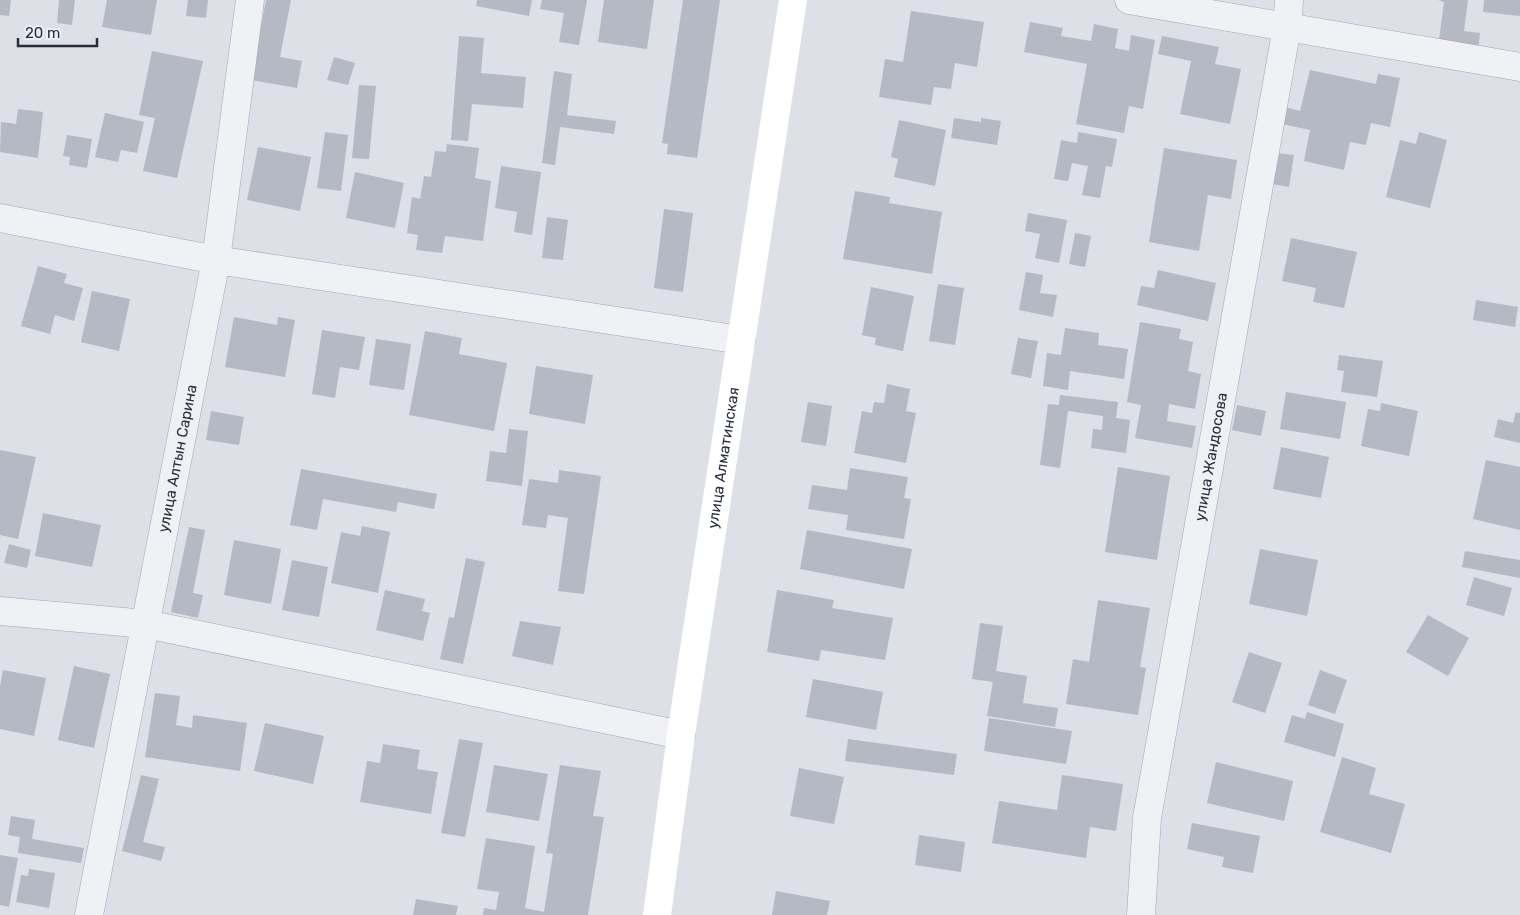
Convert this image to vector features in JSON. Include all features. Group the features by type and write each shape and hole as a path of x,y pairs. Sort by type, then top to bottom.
{"street":[{"name":"улица Алтын Сарина","path":"89,915 216,260 250,0"},
{"name":"улица Алматинская","path":"657,915 681,735 793,0"},
{"path":"1129,0 1520,67"},
{"name":"улица Жандосова","path":"1141,915 1147,818 1287,27 1289,0"},
{"path":"0,218 216,260 741,340"},
{"path":"0,611 146,624 681,735"}],"building":[{"path":"0,0 11,0 9,16 0,15"},
{"path":"59,0 75,0 72,25 57,23"},
{"path":"107,0 157,0 151,35 102,27"},
{"path":"188,0 208,0 206,18 186,16"},
{"path":"266,0 291,0 280,57 302,61 297,88 251,80"},
{"path":"477,0 532,0 529,16 476,6"},
{"path":"542,0 587,0 579,45 559,42 564,13 540,9"},
{"path":"604,0 654,0 647,49 598,42"},
{"path":"683,0 720,0 697,158 667,154 668,144 662,143"},
{"path":"1438,0 1468,0 1464,31 1480,33 1478,52 1438,47 1444,2"},
{"path":"1484,0 1520,0 1520,16 1483,12"},
{"path":"911,11 984,22 977,67 955,63 951,89 934,87 931,105 879,97 885,59 903,62"},
{"path":"1030,22 1063,28 1061,36 1091,41 1094,24 1118,29 1115,48 1129,51 1131,35 1155,40 1143,109 1129,106 1124,133 1076,124 1087,64 1024,52"},
{"path":"459,36 484,38 481,73 526,77 523,108 472,104 468,141 451,140"},
{"path":"1162,36 1219,47 1215,64 1241,69 1230,124 1180,114 1191,61 1158,54"},
{"path":"152,51 203,61 177,178 143,171 155,118 139,115"},
{"path":"334,57 355,63 348,85 327,80"},
{"path":"1310,70 1376,84 1378,74 1400,78 1390,127 1371,123 1366,145 1350,142 1344,170 1304,161 1310,130 1282,124 1285,107 1300,111"},
{"path":"554,71 572,74 567,115 616,121 614,134 560,127 555,165 542,163"},
{"path":"359,85 376,86 369,159 352,158"},
{"path":"18,109 43,112 38,158 0,152 1,122 16,124"},
{"path":"105,113 144,122 137,153 121,150 118,162 95,157"},
{"path":"954,118 981,122 981,118 1001,121 997,145 951,138"},
{"path":"899,120 946,130 935,186 894,177 898,159 891,157"},
{"path":"325,132 348,135 341,191 317,188"},
{"path":"1078,132 1117,139 1112,167 1106,166 1100,198 1082,195 1088,166 1072,163 1068,181 1054,179 1061,140 1077,143"},
{"path":"1419,132 1447,140 1430,208 1386,197 1400,140 1416,144"},
{"path":"67,135 92,139 87,168 69,165 70,157 63,156"},
{"path":"447,144 479,148 475,178 491,181 483,241 445,236 442,253 416,250 418,235 407,233 412,197 420,199 424,176 431,177 435,151 446,152"},
{"path":"258,147 311,157 300,211 247,200"},
{"path":"1164,148 1237,160 1231,199 1208,195 1199,251 1149,242"},
{"path":"1276,153 1294,155 1289,187 1272,184"},
{"path":"501,166 541,172 532,235 514,232 517,212 495,208"},
{"path":"355,172 404,183 395,228 346,218"},
{"path":"855,191 890,197 889,203 942,212 932,274 843,259"},
{"path":"664,209 693,213 683,292 654,288"},
{"path":"1028,213 1067,220 1059,263 1035,258 1040,234 1025,231"},
{"path":"547,217 568,220 563,260 542,258"},
{"path":"1075,233 1091,236 1085,267 1069,264"},
{"path":"1291,238 1357,252 1344,308 1313,302 1316,288 1282,281"},
{"path":"38,266 67,274 64,283 83,288 74,321 55,315 50,334 21,326"},
{"path":"1158,270 1216,283 1208,321 1137,305 1141,286 1154,288"},
{"path":"1026,272 1043,275 1040,293 1057,295 1053,317 1019,310"},
{"path":"938,284 964,288 955,345 929,341"},
{"path":"871,287 914,296 903,351 875,345 876,338 862,335"},
{"path":"92,291 130,299 119,351 81,342"},
{"path":"1476,300 1518,307 1515,327 1473,320"},
{"path":"234,317 277,325 278,317 295,320 285,377 225,367"},
{"path":"1140,322 1181,329 1179,339 1193,342 1188,371 1201,374 1195,409 1169,404 1167,421 1196,426 1192,448 1135,438 1141,405 1127,402"},
{"path":"1065,328 1099,333 1098,345 1128,349 1124,379 1070,371 1068,390 1043,386 1047,353 1061,355"},
{"path":"322,330 365,337 359,370 340,367 335,398 312,394"},
{"path":"425,331 462,338 459,354 507,363 494,431 409,415"},
{"path":"1018,338 1038,341 1031,378 1011,374"},
{"path":"376,339 411,344 404,390 369,385"},
{"path":"1339,355 1383,361 1377,397 1341,392 1344,371 1337,370"},
{"path":"536,366 593,375 585,424 529,414"},
{"path":"887,384 910,389 906,411 916,413 906,463 854,453 862,411 872,413 874,402 884,403"},
{"path":"1286,392 1346,402 1340,439 1280,429"},
{"path":"1060,395 1118,402 1116,418 1130,420 1126,453 1091,448 1093,429 1102,430 1103,416 1068,411 1060,468 1040,465 1048,404 1059,405"},
{"path":"808,402 832,406 826,446 801,442"},
{"path":"1381,403 1418,411 1409,456 1361,446 1368,409 1380,411"},
{"path":"1237,405 1266,411 1261,436 1232,430"},
{"path":"211,411 244,417 239,445 206,440"},
{"path":"1516,412 1520,413 1520,443 1494,437 1498,419 1513,423"},
{"path":"509,429 528,431 522,486 486,481 490,451 506,453"},
{"path":"1281,447 1329,457 1321,498 1273,489"},
{"path":"0,450 36,457 18,539 0,535"},
{"path":"1486,460 1520,467 1520,530 1473,519"},
{"path":"1118,467 1170,476 1157,560 1105,552"},
{"path":"850,468 908,477 904,498 911,499 904,539 846,530 848,515 808,509 812,485 847,490"},
{"path":"301,469 437,494 434,509 398,502 396,512 323,499 317,530 290,525"},
{"path":"559,470 601,476 584,594 558,591 568,518 548,515 546,528 522,525 529,479 558,483"},
{"path":"43,513 101,525 92,567 35,556"},
{"path":"362,526 390,532 378,593 331,583 341,532 360,536"},
{"path":"189,527 205,530 193,593 203,595 198,618 171,612"},
{"path":"807,530 912,549 904,589 800,569"},
{"path":"234,540 281,549 271,604 224,595"},
{"path":"9,544 31,550 27,568 4,563"},
{"path":"1260,549 1318,560 1307,616 1249,604"},
{"path":"1465,551 1520,560 1520,578 1462,567"},
{"path":"466,558 485,562 463,664 440,659 449,617 454,618"},
{"path":"292,560 328,567 319,617 282,610"},
{"path":"1474,577 1512,588 1504,616 1466,605"},
{"path":"385,590 425,599 422,611 430,613 423,641 376,630"},
{"path":"777,590 834,600 832,608 893,618 885,660 821,650 819,661 767,652"},
{"path":"1098,600 1150,608 1140,667 1146,668 1138,715 1066,704 1073,659 1089,662"},
{"path":"1428,615 1469,638 1448,676 1406,652"},
{"path":"520,621 561,627 553,665 512,656"},
{"path":"980,623 1003,626 996,671 1027,676 1023,703 1058,708 1055,727 987,716 993,682 972,679"},
{"path":"1249,652 1282,663 1265,713 1232,702"},
{"path":"74,666 110,674 94,748 58,740"},
{"path":"3,670 46,678 34,736 0,729 0,686"},
{"path":"1320,670 1347,680 1335,714 1308,705"},
{"path":"813,679 883,692 876,730 806,717"},
{"path":"155,693 180,696 176,725 192,728 193,715 247,723 240,771 145,757"},
{"path":"1307,712 1344,724 1335,757 1284,742 1292,715 1305,719"},
{"path":"989,718 1072,731 1066,764 984,751"},
{"path":"265,723 324,736 313,784 254,771"},
{"path":"459,739 483,743 465,837 441,833"},
{"path":"848,739 957,754 954,775 845,761"},
{"path":"383,744 420,750 417,769 438,772 431,814 360,802 367,761 380,763"},
{"path":"1342,757 1376,768 1369,794 1405,804 1391,853 1320,832"},
{"path":"1216,762 1293,781 1284,821 1207,803"},
{"path":"494,765 548,774 539,821 486,812"},
{"path":"560,765 601,771 593,816 604,817 588,915 483,915 484,908 496,910 499,892 477,889 486,838 535,846 525,908 544,912 553,854 546,853"},
{"path":"799,768 844,777 834,824 790,816"},
{"path":"141,775 159,779 143,842 165,847 161,861 122,851"},
{"path":"1062,775 1123,784 1116,831 1090,827 1086,858 992,843 999,801 1057,810"},
{"path":"11,816 35,820 32,839 84,848 81,863 18,853 20,837 8,835"},
{"path":"1192,823 1260,836 1253,873 1222,867 1224,857 1187,849"},
{"path":"919,835 965,842 961,872 915,865"},
{"path":"0,855 18,858 9,907 0,905"},
{"path":"29,869 55,873 49,908 16,902 21,875 28,876"},
{"path":"776,891 830,901 827,915 772,915"},
{"path":"416,899 458,906 456,915 413,915"}]}
